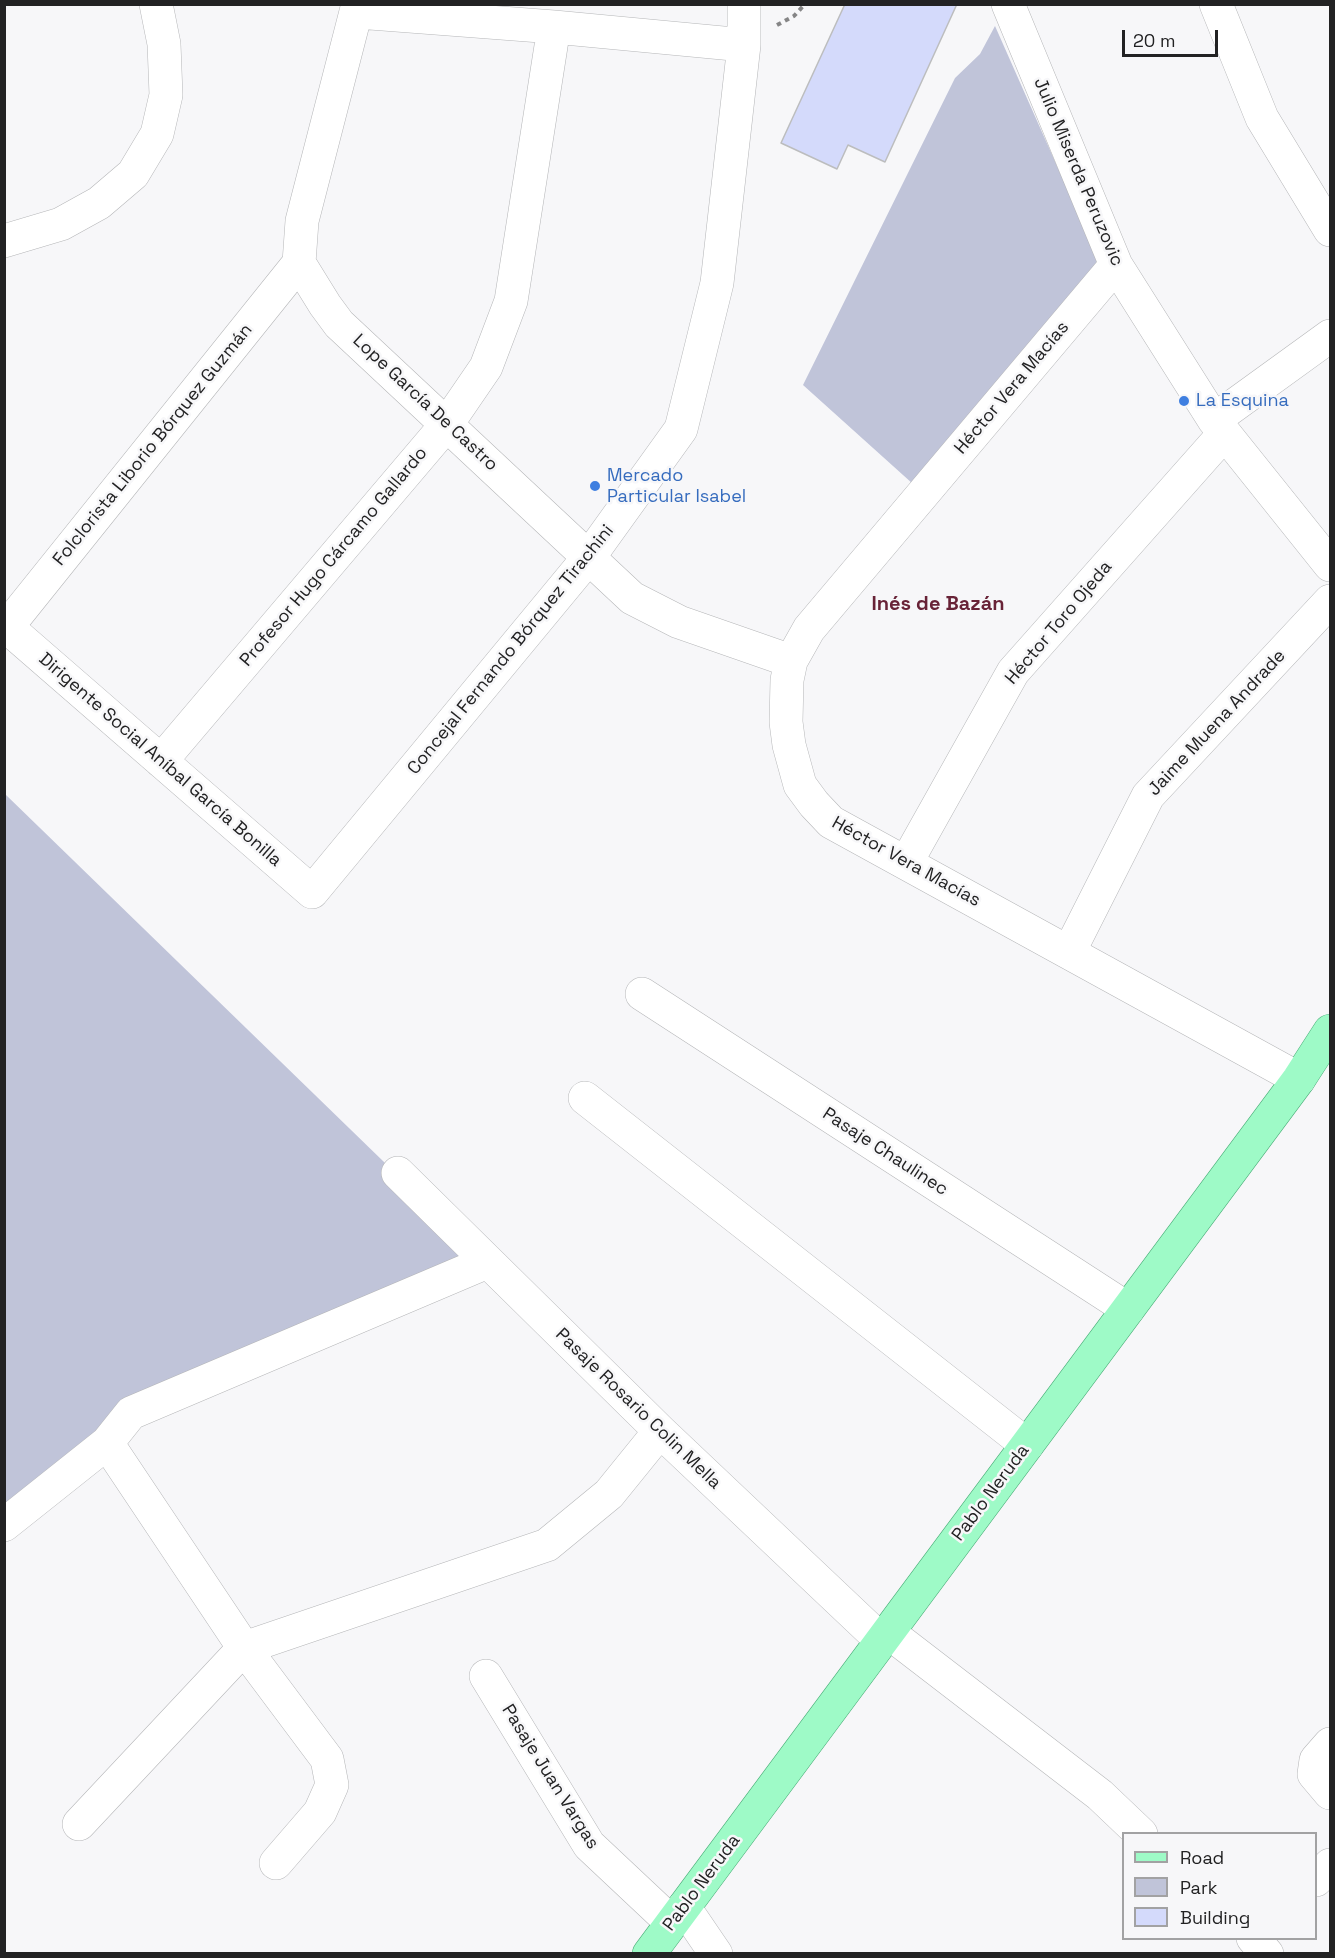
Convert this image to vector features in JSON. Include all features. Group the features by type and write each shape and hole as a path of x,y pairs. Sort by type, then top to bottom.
{"main road":[{"name":"Pablo Neruda","path":"650,1953 1299,1079 1330,1031"}],"street":[{"path":"4,241 61,224 99,203 133,174 157,134 166,94 164,44 156,4"},
{"name":"Concejal Fernando Bórquez Tirachini","path":"312,892 589,557 681,429 717,283 744,45 744,4"},
{"name":"Julio Miserda Peruzovic","path":"1008,4 1116,265 1219,427 1329,559"},
{"path":"1216,4 1262,118 1330,230"},
{"path":"299,263 302,221 358,8 744,45"},
{"name":"Profesor Hugo Cárcamo Gallardo","path":"161,761 447,424 486,367 511,300 554,27"},
{"name":"Lope García De Castro","path":"299,263 339,324 632,598 679,621 791,661"},
{"name":"Folclorista Liborio Bórquez Guzmán","path":"7,627 299,263"},
{"name":"Héctor Vera Macías","path":"1116,265 809,629 791,661 785,700 786,722 800,785 831,822 1299,1079"},
{"name":"Héctor Toro Ojeda","path":"906,863 1013,672 1219,427 1330,336"},
{"name":"Jaime Muena Andrade","path":"1069,952 1148,796 1330,602"},
{"name":"Dirigente Social Aníbal García Bonilla","path":"7,627 312,892"},
{"name":"Pasaje Chaulinec","path":"642,994 1128,1309"},
{"path":"585,1098 1027,1445"},
{"name":"Pasaje Rosario Colin Mella","path":"398,1173 660,1431 885,1636 1100,1795 1140,1832"},
{"path":"4,1525 107,1443 131,1413 487,1262"},
{"path":"79,1824 244,1648 546,1545 609,1494 660,1431"},
{"path":"107,1443 244,1648 327,1759 332,1785 320,1812 276,1863"},
{"name":"Pasaje Juan Vargas","path":"486,1676 589,1845 678,1915 716,1953"},
{"path":"1330,1744 1316,1760 1314,1774 1330,1793"},
{"path":"1317,1879 1330,1865"}],"green space":[{"path":"995,26 1100,263 913,484 803,385 955,78 980,54"},
{"path":"5,794 487,1262 107,1443 5,1521"}],"building":[{"path":"845,4 957,4 885,162 848,145 837,169 781,143"}],"place":[{"name":"La Esquina","path":"1184,401"},
{"name":"Mercado Particular Isabel","path":"595,486"}],"district":[{"name":"Inés de Bazán","path":"938,605"}]}
